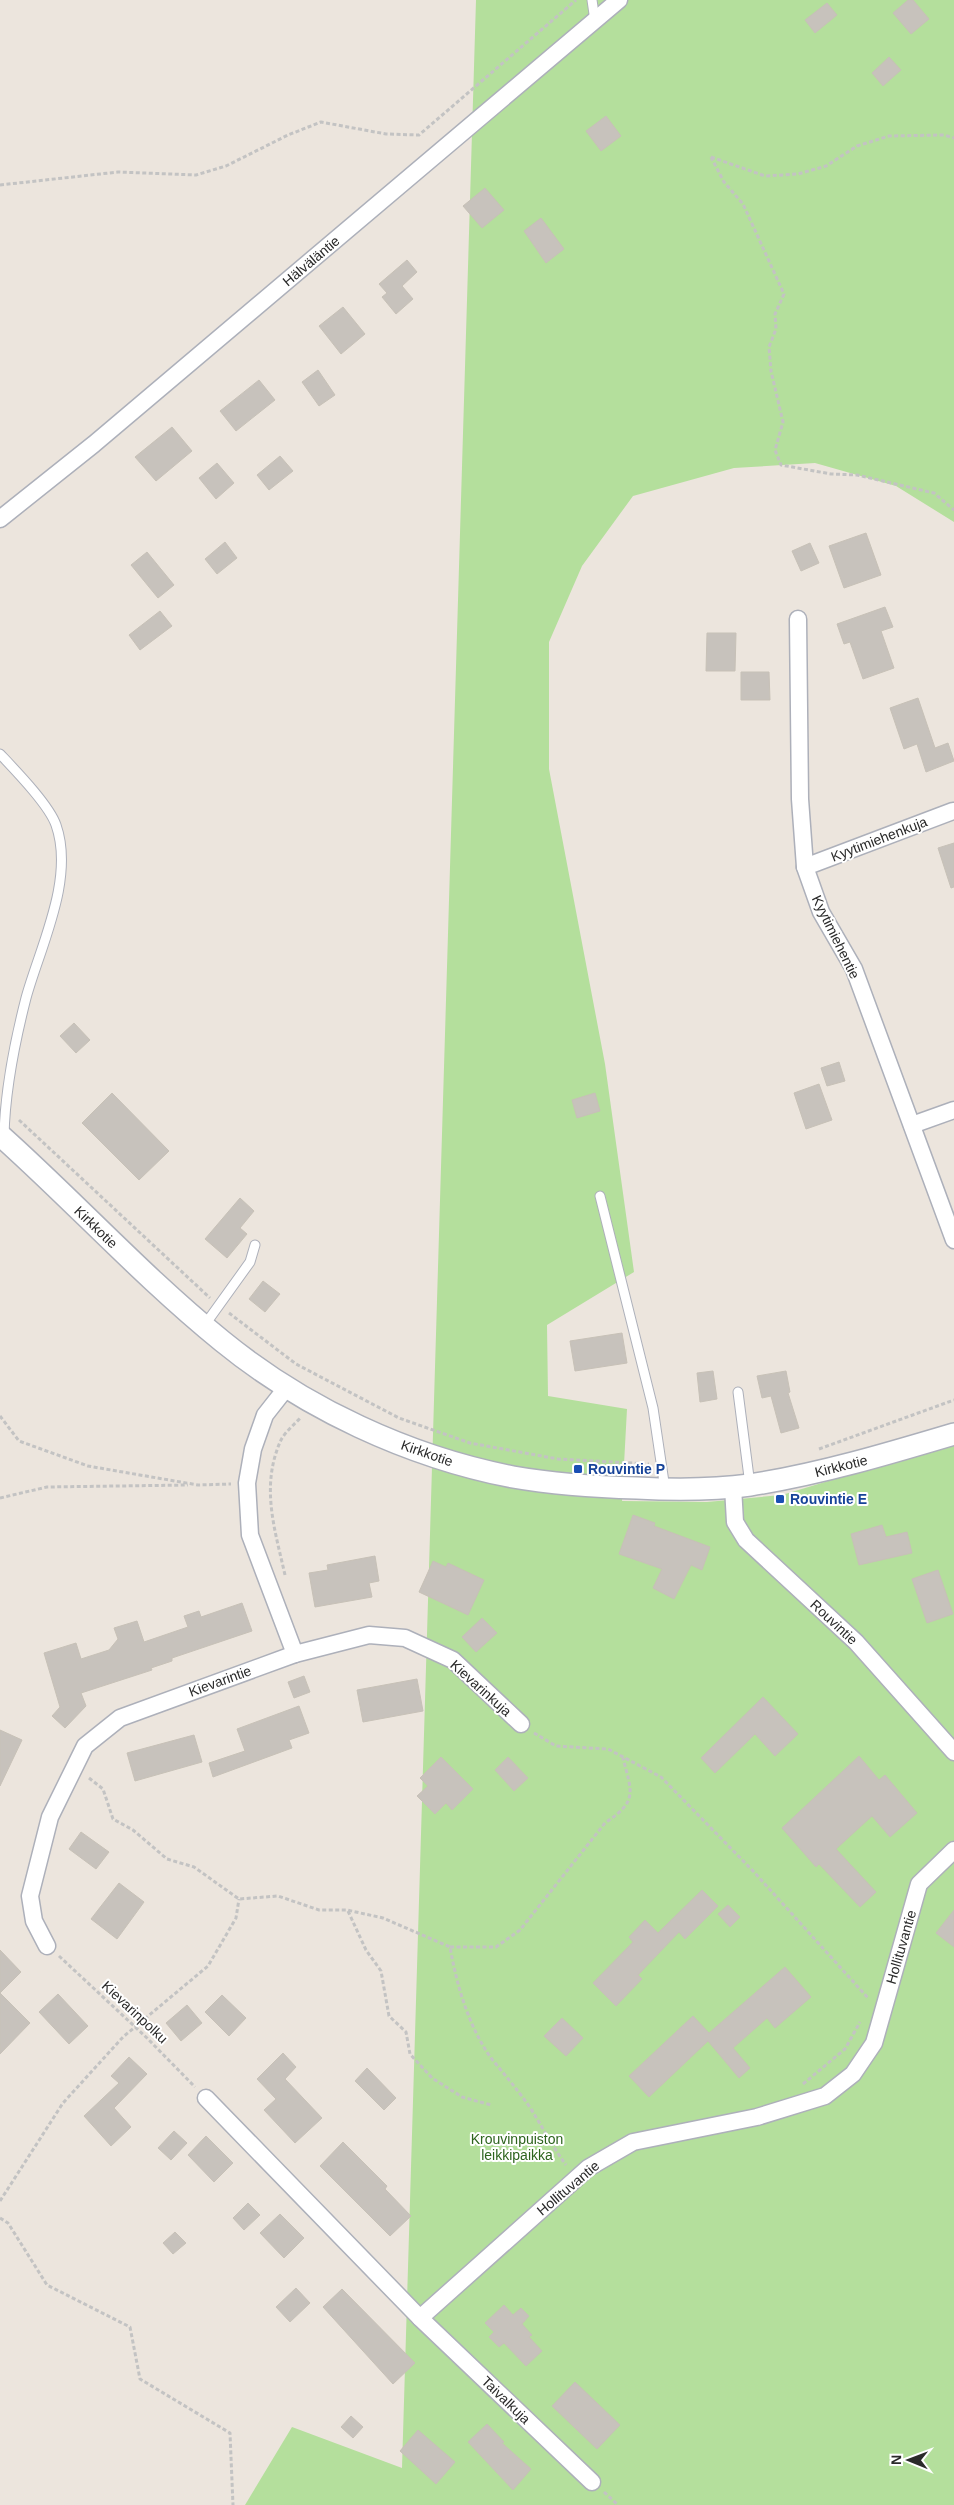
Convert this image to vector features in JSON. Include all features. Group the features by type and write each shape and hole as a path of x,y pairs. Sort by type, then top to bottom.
{"street":[{"name":"Hälväläntie","path":"0,519 94,444 620,0"},
{"name":"Kyytimiehentie","path":"798,619 800,799 805,867 821,912 854,969 954,1240"},
{"name":"Kyytimiehenkuja","path":"805,867 953,811"},
{"path":"912,1125 954,1110"},
{"name":"Kirkkotie","path":"2,1137 151,1280 224,1343 287,1387 314,1403 403,1445 454,1462 513,1477 598,1487 665,1490 741,1486 821,1472 954,1434"},
{"path":"287,1387 265,1415 253,1449 247,1483 250,1535 295,1654"},
{"name":"Rouvintie","path":"741,1486 735,1522 746,1540 856,1642 954,1752"},
{"name":"Kievarinkuja","path":"295,1654 369,1636 405,1638 453,1660 521,1724"},
{"name":"Kievarintie","path":"47,1946 34,1921 30,1896 50,1817 85,1746 120,1718 295,1654"},
{"name":"Hollituvantie","path":"420,2318 588,2168 633,2142 766,2114 825,2096 852,2074 874,2043 920,1884 954,1850"},
{"path":"206,2098 420,2318"},
{"name":"Taivalkuja","path":"420,2318 592,2482"}],"lane":[{"path":"592,0 595,21"},
{"path":"0,754 29,785 56,824 63,858 54,909 26,999 5,1108 2,1137"},
{"path":"600,1196 653,1408 665,1490"},
{"path":"204,1326 250,1262 255,1245"},
{"path":"738,1392 741,1486"}],"path":[{"path":"0,185 118,172 196,175 226,166 288,135 320,122 386,134 419,135 576,0"},
{"path":"954,138 944,136 889,136 857,146 826,166 798,174 765,176 711,157 724,182 743,204 784,294 775,314 776,329 769,347 771,371 783,422 775,450 781,465 831,474 857,475 934,493 954,510"},
{"path":"5,1108 125,1217 200,1291 296,1364 399,1418 470,1443 558,1459 662,1466"},
{"path":"287,1584 269,1504 273,1467 282,1439 330,1382"},
{"path":"814,1451 954,1400"},
{"path":"0,1416 19,1440 88,1466 198,1485"},
{"path":"0,1498 47,1487 247,1483"},
{"path":"521,1724 556,1746 608,1749 661,1777 754,1872 869,1999"},
{"path":"75,1766 103,1789 113,1819 133,1830 167,1860 194,1867 239,1899 278,1896 319,1910 347,1910 383,1918 450,1947 496,1947 520,1930 605,1824 623,1811 632,1792 623,1757"},
{"path":"0,2201 63,2103 135,2027 208,1966 236,1918 239,1899"},
{"path":"347,1910 366,1950 381,1970 389,2016 406,2032 410,2054 432,2078 462,2097 491,2105"},
{"name":"Kievarinpolku","path":"47,1946 135,2027 206,2098"},
{"path":"450,1947 465,2010 490,2056 540,2121 550,2144 568,2167"},
{"path":"867,2006 872,1990"},
{"path":"797,2088 846,2049 865,2014"},
{"path":"0,2218 8,2222 47,2285 130,2327 140,2380 230,2433 233,2505"}],"green space":[{"name":"Krouvinpuiston leikkipaikka","path":"476,0 954,0 954,522 896,486 815,463 734,468 633,496 582,566 549,642 549,769 605,1064 634,1272 547,1325 548,1396 627,1409 622,1501 707,1502 782,1495 954,1443 954,2505 245,2505 292,2427 402,2468"}],"building":[{"path":"908,0 913,0 929,19 911,34 893,13"},
{"path":"827,3 837,15 815,33 805,20"},
{"path":"889,57 901,70 883,86 872,73"},
{"path":"606,116 621,136 601,151 586,131"},
{"path":"485,188 504,210 482,228 463,206"},
{"path":"541,218 564,249 546,263 524,231"},
{"path":"407,260 417,272 402,286 413,299 396,314 382,297 387,293 379,284"},
{"path":"343,307 365,334 341,354 319,326"},
{"path":"318,370 335,395 319,406 302,382"},
{"path":"259,380 275,400 236,431 220,411"},
{"path":"172,427 192,451 156,481 135,457"},
{"path":"280,456 293,471 269,490 257,475"},
{"path":"217,463 234,483 216,499 199,478"},
{"path":"866,533 881,575 844,588 829,546"},
{"path":"225,542 237,558 217,574 205,559"},
{"path":"810,543 819,563 801,571 792,551"},
{"path":"147,552 174,585 158,598 131,565"},
{"path":"885,607 893,627 881,631 894,668 863,679 850,642 844,644 837,624"},
{"path":"160,611 172,626 140,650 129,635"},
{"path":"707,633 736,633 735,671 706,671"},
{"path":"741,672 769,672 770,700 741,700"},
{"path":"918,698 935,748 948,743 954,761 926,772 917,744 904,749 890,708"},
{"path":"954,843 954,887 951,888 938,848"},
{"path":"74,1023 90,1040 76,1053 60,1036"},
{"path":"839,1062 845,1081 827,1086 821,1068"},
{"path":"819,1084 832,1120 806,1129 794,1093"},
{"path":"112,1093 169,1151 139,1180 82,1123"},
{"path":"595,1093 600,1111 577,1118 572,1100"},
{"path":"240,1198 254,1211 240,1228 247,1234 227,1258 205,1239"},
{"path":"263,1281 280,1294 265,1312 249,1299"},
{"path":"622,1333 627,1363 575,1371 570,1341"},
{"path":"713,1371 717,1399 700,1402 697,1373"},
{"path":"786,1371 790,1392 788,1393 799,1428 781,1433 771,1396 762,1398 757,1376"},
{"path":"633,1515 655,1523 654,1526 710,1547 702,1570 691,1565 674,1599 653,1588 662,1569 619,1554"},
{"path":"882,1525 886,1537 907,1532 912,1553 859,1565 851,1534"},
{"path":"375,1556 379,1581 369,1583 372,1597 315,1607 309,1573 328,1570 327,1565"},
{"path":"433,1561 446,1567 448,1563 484,1580 468,1615 419,1592"},
{"path":"938,1570 953,1614 927,1623 912,1579"},
{"path":"242,1603 252,1631 172,1658 172,1661 151,1668 152,1670 81,1693 86,1706 65,1728 52,1716 60,1707 44,1653 76,1643 81,1659 109,1650 118,1639 114,1628 137,1621 144,1642 188,1627 184,1616 199,1611 201,1617"},
{"path":"482,1618 497,1633 476,1652 462,1637"},
{"path":"304,1676 310,1692 294,1698 288,1682"},
{"path":"417,1679 423,1711 363,1722 357,1690"},
{"path":"763,1697 798,1734 775,1756 755,1734 715,1773 701,1758"},
{"path":"299,1706 309,1733 289,1740 292,1748 213,1777 209,1763 245,1751 237,1729"},
{"path":"0,1730 22,1740 0,1786"},
{"path":"194,1735 202,1762 135,1781 127,1753"},
{"path":"859,1756 879,1780 885,1775 917,1813 890,1837 872,1816 836,1849 876,1892 860,1907 819,1864 816,1867 782,1828"},
{"path":"441,1757 473,1789 452,1810 446,1803 435,1814 417,1796 428,1786 420,1778"},
{"path":"508,1757 528,1778 514,1791 495,1770"},
{"path":"81,1832 109,1852 96,1869 69,1849"},
{"path":"119,1883 144,1902 117,1939 91,1919"},
{"path":"702,1890 718,1906 685,1939 679,1932 638,1975 642,1979 616,2006 593,1983 633,1942 629,1937 645,1920 658,1933"},
{"path":"728,1905 740,1917 730,1927 718,1914"},
{"path":"954,1910 954,1947 936,1933"},
{"path":"0,1950 21,1972 0,1993"},
{"path":"785,1967 811,1997 775,2028 767,2018 733,2048 750,2068 739,2078 708,2041 649,2097 629,2076 693,2016 709,2033"},
{"path":"0,1993 30,2023 0,2054"},
{"path":"58,1994 88,2026 69,2044 39,2012"},
{"path":"222,1995 246,2018 229,2036 205,2012"},
{"path":"187,2005 202,2023 181,2041 166,2023"},
{"path":"562,2018 583,2038 566,2056 544,2036"},
{"path":"283,2053 296,2067 285,2079 322,2118 295,2143 264,2110 276,2099 257,2079"},
{"path":"129,2057 147,2074 114,2108 131,2127 111,2146 84,2116 119,2083 111,2076"},
{"path":"367,2068 396,2098 384,2110 355,2081"},
{"path":"174,2131 187,2143 171,2160 158,2148"},
{"path":"206,2136 233,2163 214,2182 188,2155"},
{"path":"343,2142 387,2186 385,2189 411,2216 390,2236 320,2166"},
{"path":"248,2203 260,2215 244,2230 233,2218"},
{"path":"280,2214 304,2238 284,2258 260,2233"},
{"path":"175,2232 186,2243 173,2254 163,2243"},
{"path":"296,2288 310,2303 290,2322 276,2307"},
{"path":"342,2289 415,2363 393,2384 323,2307"},
{"path":"504,2305 513,2315 521,2308 529,2316 522,2324 532,2335 529,2337 542,2351 526,2366 504,2343 499,2347 489,2337 494,2332 485,2323"},
{"path":"575,2382 620,2425 597,2449 552,2406"},
{"path":"351,2416 363,2427 353,2438 341,2427"},
{"path":"487,2424 504,2442 502,2443 531,2469 513,2490 468,2442"},
{"path":"418,2430 455,2462 436,2484 400,2451"}],"place":[{"name":"Rouvintie P","path":"578,1469"},
{"name":"Rouvintie E","path":"780,1499"}]}
